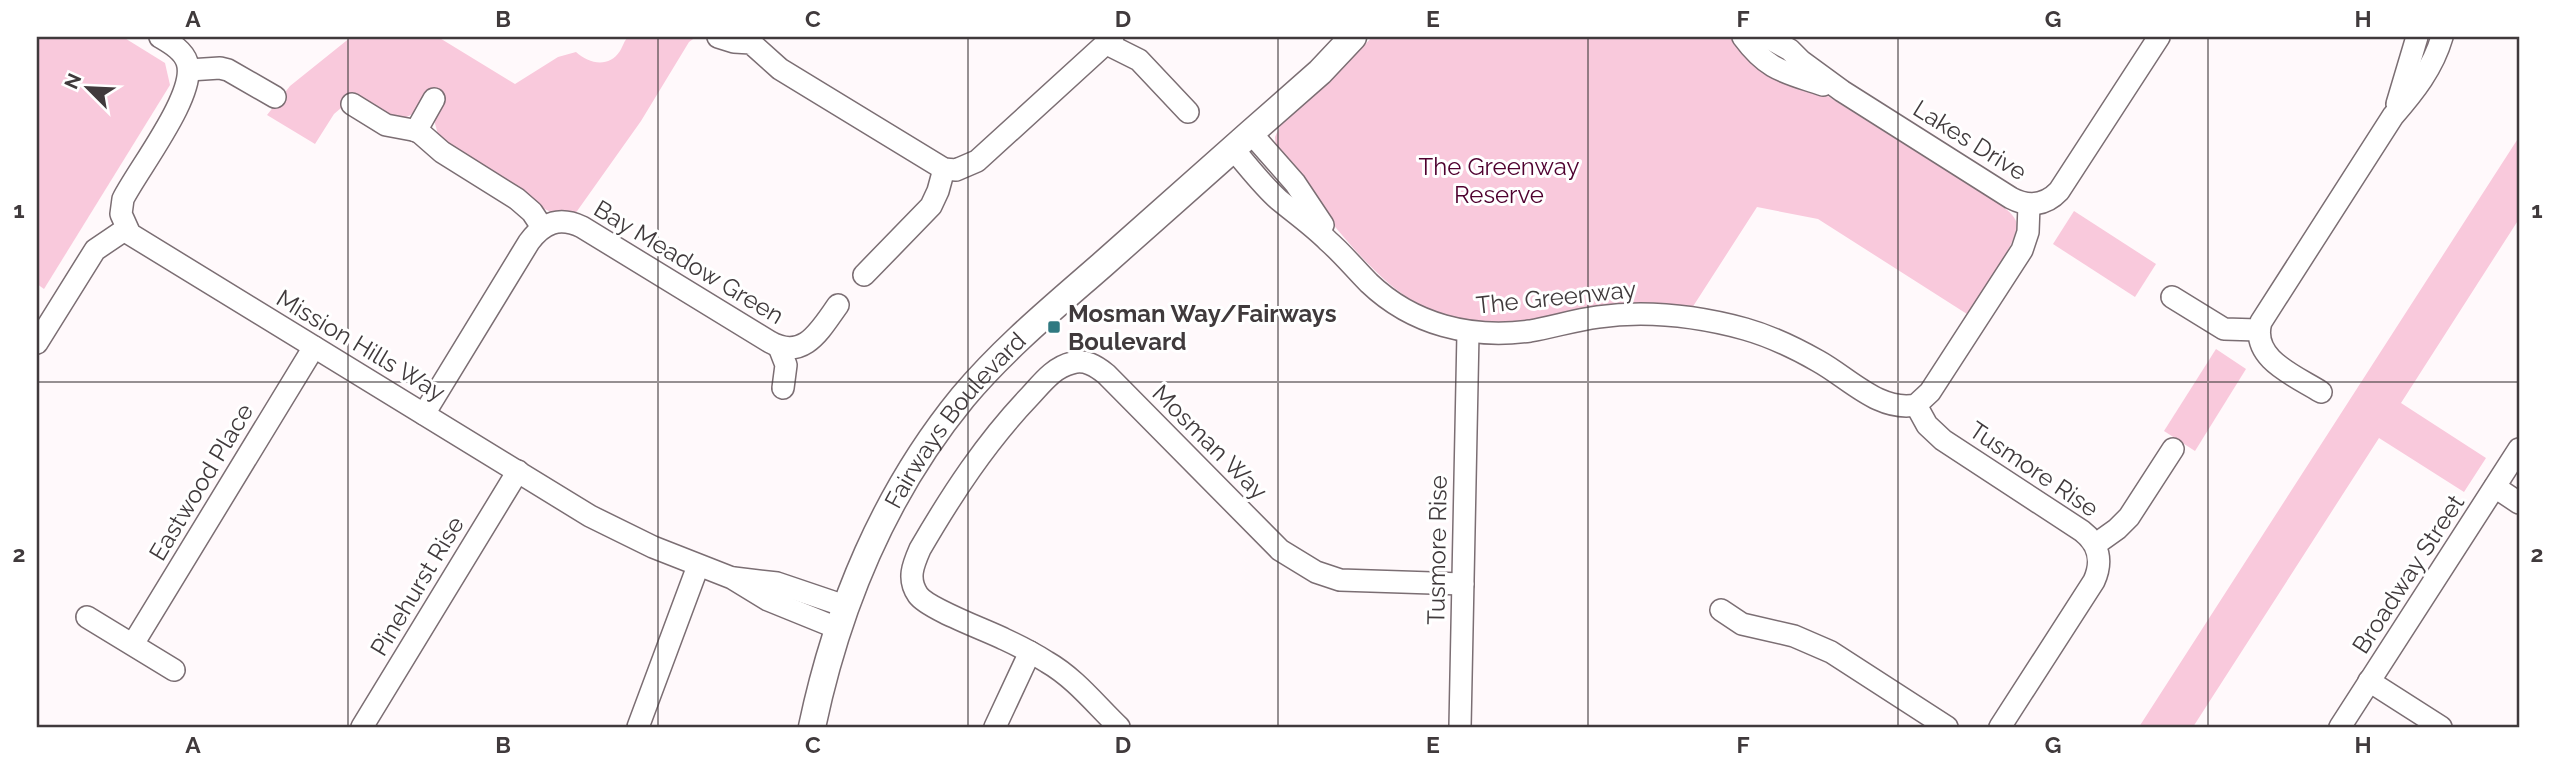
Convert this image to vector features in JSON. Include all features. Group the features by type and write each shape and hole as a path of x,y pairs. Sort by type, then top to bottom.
{"street":[{"path":"37,343 94,250 126,229 121,214 123,199 183,97 189,70 180,51 160,37"},
{"path":"718,37 734,42 753,40 780,69 944,169 956,170 977,161 1110,41 1139,60 1188,112"},
{"name":"Fairways Boulevard","path":"812,727 821,682 841,617 880,527 928,446 963,397 1030,330 1320,72 1353,37"},
{"name":"Lakes Drive","path":"1743,37 1758,57 1768,64 1842,91"},
{"name":"Lakes Drive","path":"1767,37 1790,50 1842,91 2011,198 2029,205 2046,201 2059,191 2158,37"},
{"path":"2393,116 2417,37"},
{"path":"2321,392 2267,356 2259,341 2258,330 2266,313 2393,116 2417,88 2435,59 2442,37"},
{"path":"189,70 220,68 275,97"},
{"path":"416,131 435,99"},
{"path":"352,104 386,125 416,131 442,152 517,199 533,212 542,227 529,242 424,414"},
{"name":"The Greenway","path":"1242,141 1295,183 1347,258 1368,282 1405,310 1448,329 1498,333 1532,330 1599,316 1631,314 1690,317 1749,331 1802,352 1887,404 1905,407 1916,405"},
{"path":"864,275 931,206 944,169"},
{"path":"1916,405 1930,391 2022,250 2028,232 2029,205"},
{"name":"Bay Meadow Green","path":"542,227 562,221 582,227 779,347 791,349 806,343 838,305"},
{"name":"Mission Hills Way","path":"126,229 143,243 599,521 698,566 732,578 778,583 841,617"},
{"path":"2172,297 2224,329 2258,330"},
{"name":"Tusmore Rise","path":"1460,727 1468,332"},
{"name":"Eastwood Place","path":"133,644 314,347"},
{"name":"Bay Meadow Green","path":"779,347 786,365 783,388"},
{"name":"Mosman Way","path":"1119,727 1065,674 1030,652 926,602 913,586 913,564 951,495 989,442 1051,374 1074,362 1084,362 1106,374 1280,550 1297,562 1340,580 1463,584"},
{"name":"Tusmore Rise","path":"1916,405 1934,433 2082,531 2096,544 2100,563 2094,581 2000,727"},
{"path":"2096,544 2118,529 2129,517 2174,449"},
{"name":"Broadway Street","path":"2340,727 2519,449"},
{"name":"Pinehurst Rise","path":"362,727 518,471"},
{"path":"2495,487 2519,503"},
{"path":"638,727 698,566"},
{"path":"1721,610 1742,624 1794,636 1831,652 1947,727"},
{"path":"87,617 174,670"},
{"path":"995,727 1030,652"},
{"path":"2369,681 2441,727"}],"green space":[{"path":"37,37 123,37 165,63 170,85 44,289 37,284"},
{"path":"351,37 438,37 515,84 558,57 576,52 593,61 610,60 620,51 628,37 696,37 689,42 641,121 575,214 551,212 540,207 439,138 434,120 418,110 402,118 394,117 378,111 355,96 334,114 315,144 267,115 290,86"},
{"name":"The Greenway Reserve","path":"1372,37 1734,37 1996,202 2014,218 2016,229 2006,254 1967,314 1818,219 1757,207 1692,308 1603,306 1527,321 1490,323 1442,315 1403,294 1366,262 1329,219 1276,149 1275,137 1280,126"},
{"path":"2519,137 2519,219 2401,403 2486,458 2464,492 2379,438 2193,727 2139,727"},
{"path":"2074,211 2156,264 2135,297 2053,244"},
{"path":"2216,349 2246,369 2195,451 2164,431"}],"place":[{"name":"Mosman Way/Fairways Boulevard","path":"1054,327"}]}
